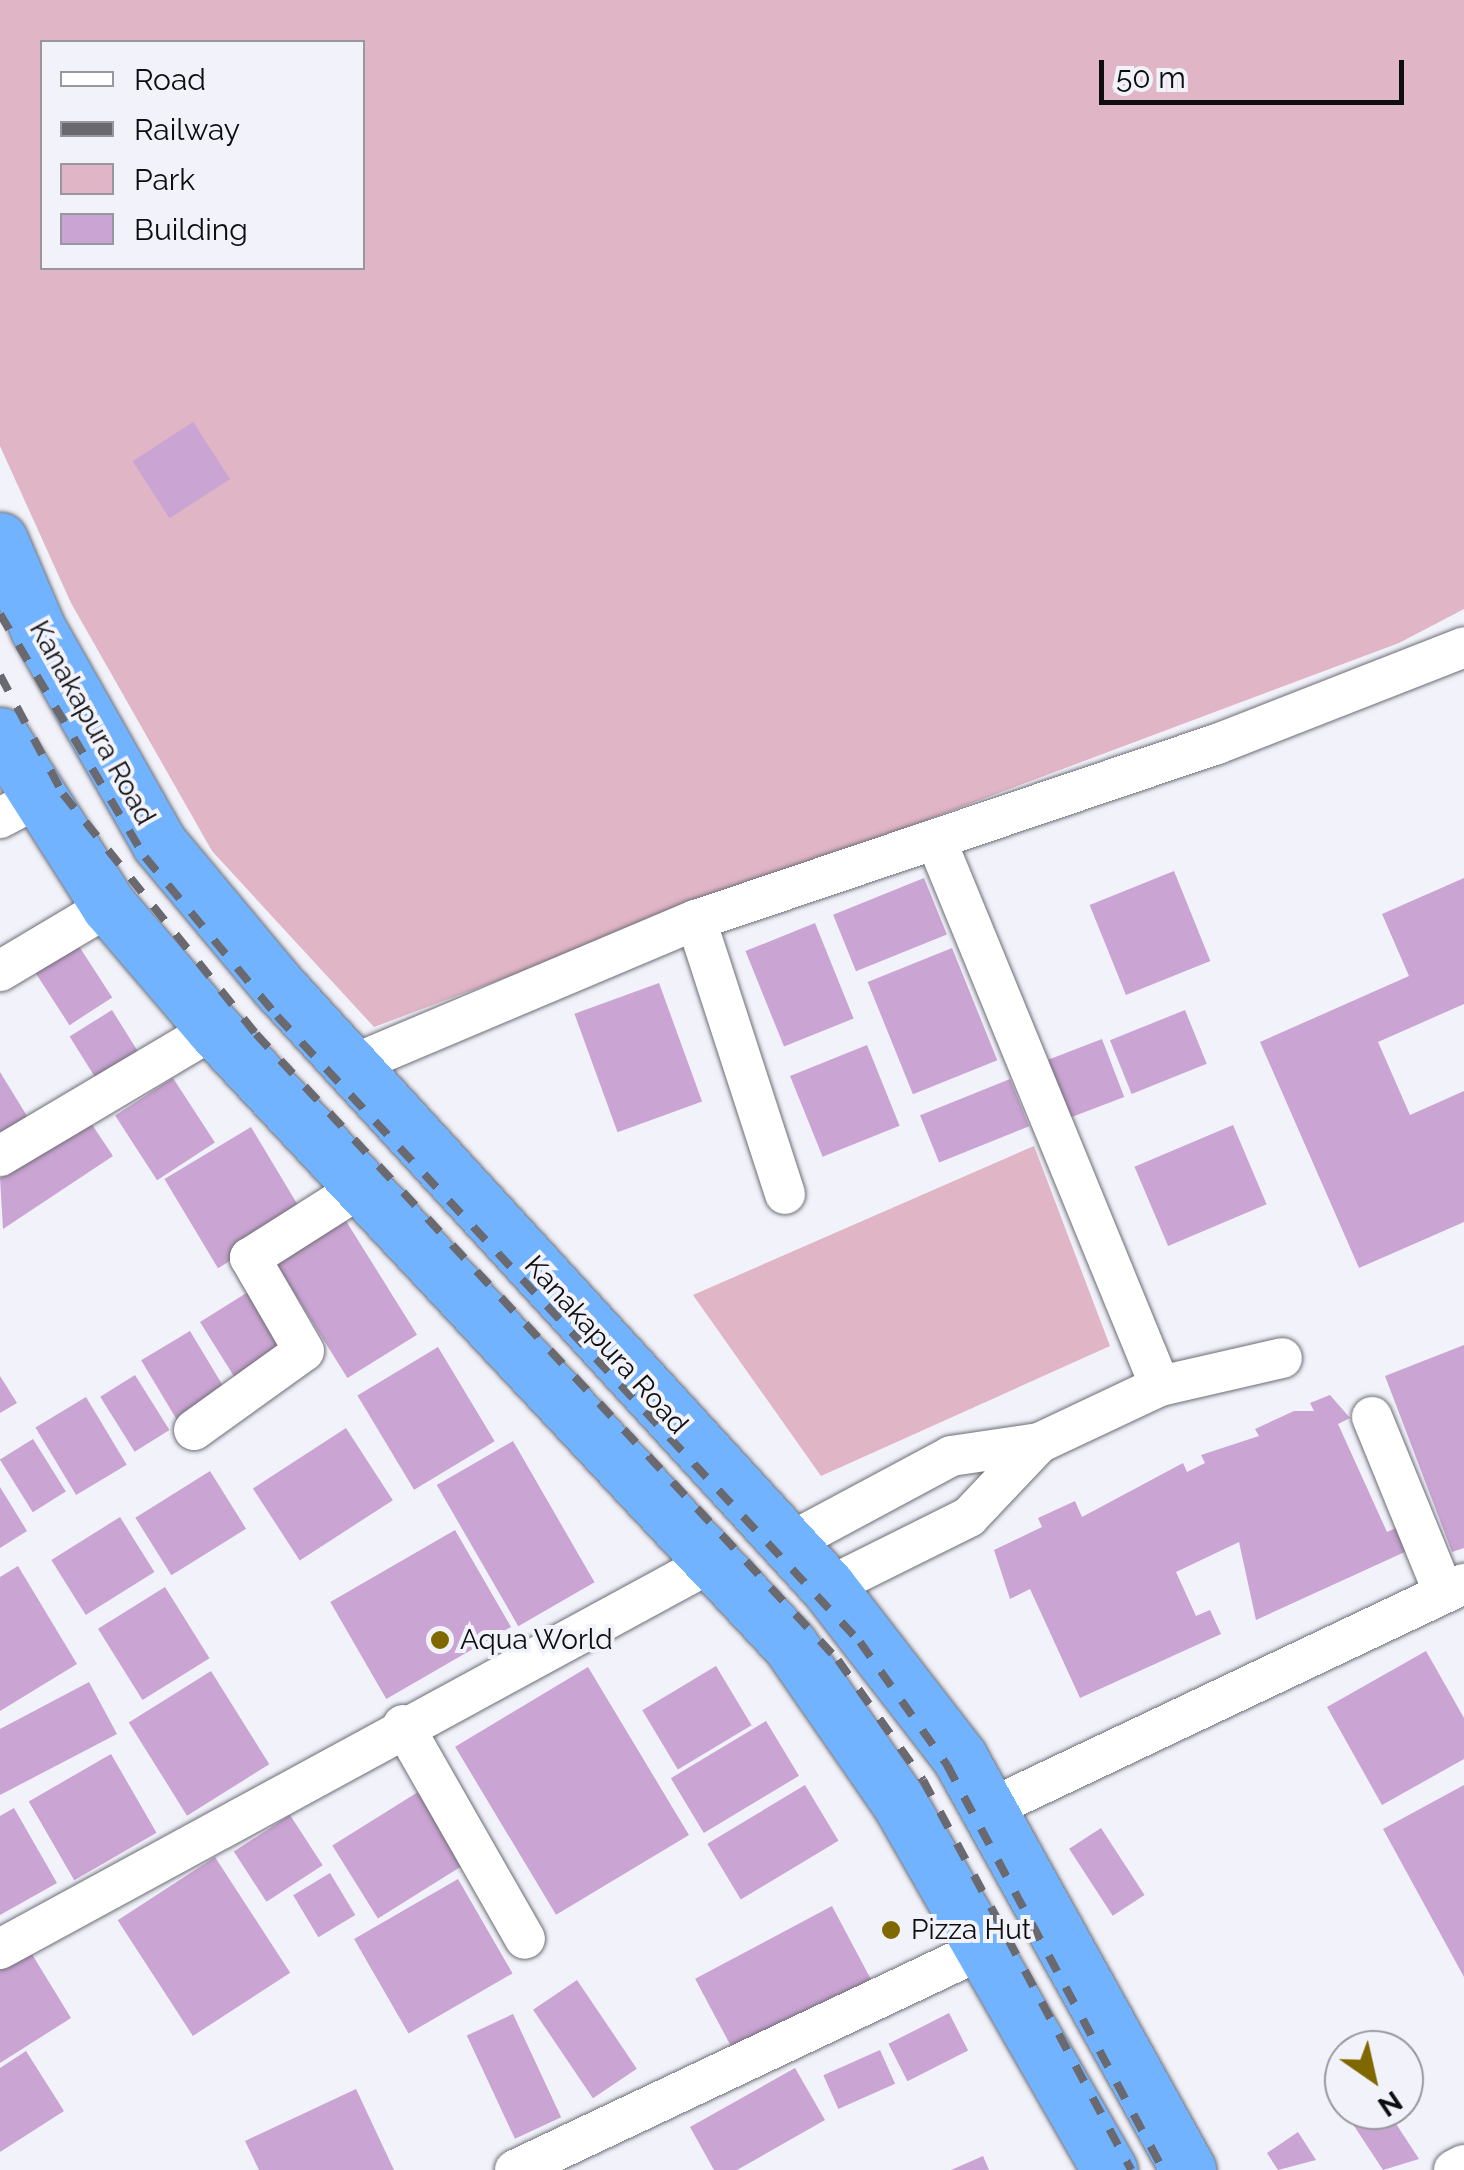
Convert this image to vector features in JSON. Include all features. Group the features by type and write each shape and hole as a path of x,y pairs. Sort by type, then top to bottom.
{"highway":[{"name":"Kanakapura Road","path":"0,540 38,630 159,842 828,1587 989,1809 1188,2170"},
{"path":"0,735 17,809 109,906 214,1029 790,1645 986,1947 1110,2170"}],"street":[{"path":"357,1064 696,920 936,840 1464,647"},
{"path":"936,840 1160,1386"},
{"path":"0,971 109,906"},
{"path":"696,920 785,1194"},
{"path":"0,1156 214,1029"},
{"path":"194,1430 304,1352 250,1258 362,1187"},
{"path":"789,1544 951,1456 1038,1443 1160,1386 1282,1358"},
{"path":"989,1809 1454,1588 1372,1418"},
{"path":"828,1587 969,1517 1038,1443"},
{"path":"0,1950 403,1726 710,1562"},
{"path":"403,1726 525,1939"},
{"path":"515,2170 986,1947"},
{"path":"1454,2170 1464,2164"}],"green space":[{"path":"0,0 1464,0 1464,609 1399,643 374,1027 212,851 71,603 0,446"},
{"path":"1034,1146 1110,1346 821,1476 693,1295"}],"building":[{"path":"193,422 230,479 170,518 133,461"},
{"path":"1174,871 1210,961 1126,995 1090,905"},
{"path":"924,878 947,935 856,971 833,915"},
{"path":"1464,878 1464,1004 1378,1042 1410,1115 1464,1091 1464,1222 1359,1268 1260,1042 1409,976 1382,914"},
{"path":"815,923 854,1018 784,1047 745,951"},
{"path":"73,937 112,997 69,1025 30,965"},
{"path":"952,948 997,1060 913,1094 868,982"},
{"path":"659,983 702,1101 618,1132 574,1014"},
{"path":"112,1010 140,1054 97,1081 70,1036"},
{"path":"1185,1010 1207,1064 1132,1094 1110,1040"},
{"path":"1102,1039 1124,1097 1069,1118 1047,1060"},
{"path":"867,1045 900,1126 823,1157 790,1076"},
{"path":"0,1072 27,1116 0,1133"},
{"path":"173,1078 215,1143 157,1180 115,1116"},
{"path":"1010,1079 1029,1126 939,1163 920,1115"},
{"path":"89,1120 113,1156 3,1229 0,1178"},
{"path":"1233,1125 1267,1204 1168,1246 1135,1167"},
{"path":"251,1127 305,1216 218,1268 164,1179"},
{"path":"346,1221 417,1335 347,1378 276,1264"},
{"path":"256,1287 296,1351 240,1386 200,1322"},
{"path":"190,1331 227,1392 178,1421 141,1360"},
{"path":"1464,1345 1464,1548 1452,1552 1385,1376"},
{"path":"438,1347 495,1441 414,1490 357,1395"},
{"path":"135,1375 169,1430 135,1452 100,1397"},
{"path":"0,1376 17,1403 0,1413"},
{"path":"1330,1395 1350,1418 1338,1424 1387,1532 1396,1528 1407,1551 1256,1620 1239,1542 1176,1572 1196,1616 1210,1610 1221,1634 1080,1698 1030,1589 1010,1599 994,1550 1042,1527 1038,1518 1075,1501 1082,1517 1183,1463 1187,1472 1205,1463 1201,1455 1259,1436 1255,1429 1294,1411 1314,1411 1310,1403"},
{"path":"86,1397 127,1465 76,1495 35,1427"},
{"path":"346,1428 393,1500 300,1561 253,1488"},
{"path":"33,1439 66,1492 33,1512 0,1460"},
{"path":"513,1441 594,1582 518,1626 437,1485"},
{"path":"210,1471 246,1529 171,1575 135,1518"},
{"path":"0,1487 27,1531 0,1548"},
{"path":"120,1517 154,1572 86,1615 51,1560"},
{"path":"455,1530 511,1627 386,1699 330,1602"},
{"path":"18,1566 77,1664 0,1711 0,1577"},
{"path":"165,1587 210,1658 143,1700 98,1629"},
{"path":"1426,1651 1464,1718 1464,1759 1382,1805 1327,1707"},
{"path":"716,1666 752,1725 678,1769 642,1710"},
{"path":"588,1667 689,1835 556,1915 455,1747"},
{"path":"211,1671 269,1764 187,1816 129,1722"},
{"path":"89,1682 117,1734 0,1795 0,1729"},
{"path":"766,1721 799,1776 704,1833 671,1778"},
{"path":"111,1754 156,1833 74,1880 29,1802"},
{"path":"805,1785 838,1841 741,1899 707,1844"},
{"path":"1464,1785 1464,1977 1383,1829"},
{"path":"418,1792 464,1865 378,1918 332,1846"},
{"path":"14,1808 57,1883 0,1915 0,1816"},
{"path":"290,1815 323,1865 266,1902 234,1851"},
{"path":"1101,1828 1145,1895 1113,1916 1069,1849"},
{"path":"215,1857 290,1973 193,2036 118,1920"},
{"path":"330,1873 355,1915 318,1937 293,1895"},
{"path":"458,1879 512,1973 409,2033 354,1939"},
{"path":"832,1906 871,1980 735,2053 695,1979"},
{"path":"30,1951 71,2018 0,2063 0,1970"},
{"path":"577,1980 637,2069 593,2098 533,2010"},
{"path":"949,2013 968,2050 907,2081 888,2044"},
{"path":"513,2014 561,2117 515,2139 467,2036"},
{"path":"880,2050 895,2084 838,2109 823,2075"},
{"path":"26,2051 64,2111 0,2152 0,2068"},
{"path":"795,2068 825,2120 737,2170 714,2170 690,2127"},
{"path":"356,2089 394,2170 259,2170 245,2141"},
{"path":"1357,2130 1400,2130 1419,2159 1383,2170"},
{"path":"1298,2132 1316,2160 1278,2170 1267,2153"},
{"path":"983,2156 989,2170 951,2170"}],"railway":[{"path":"0,614 145,857 277,1016 860,1642 947,1765 1163,2170"},
{"path":"0,675 63,794 256,1034 838,1660 923,1780 1131,2170"}],"place":[{"name":"Aqua World","path":"440,1640"},
{"name":"Pizza Hut","path":"891,1930"}]}
